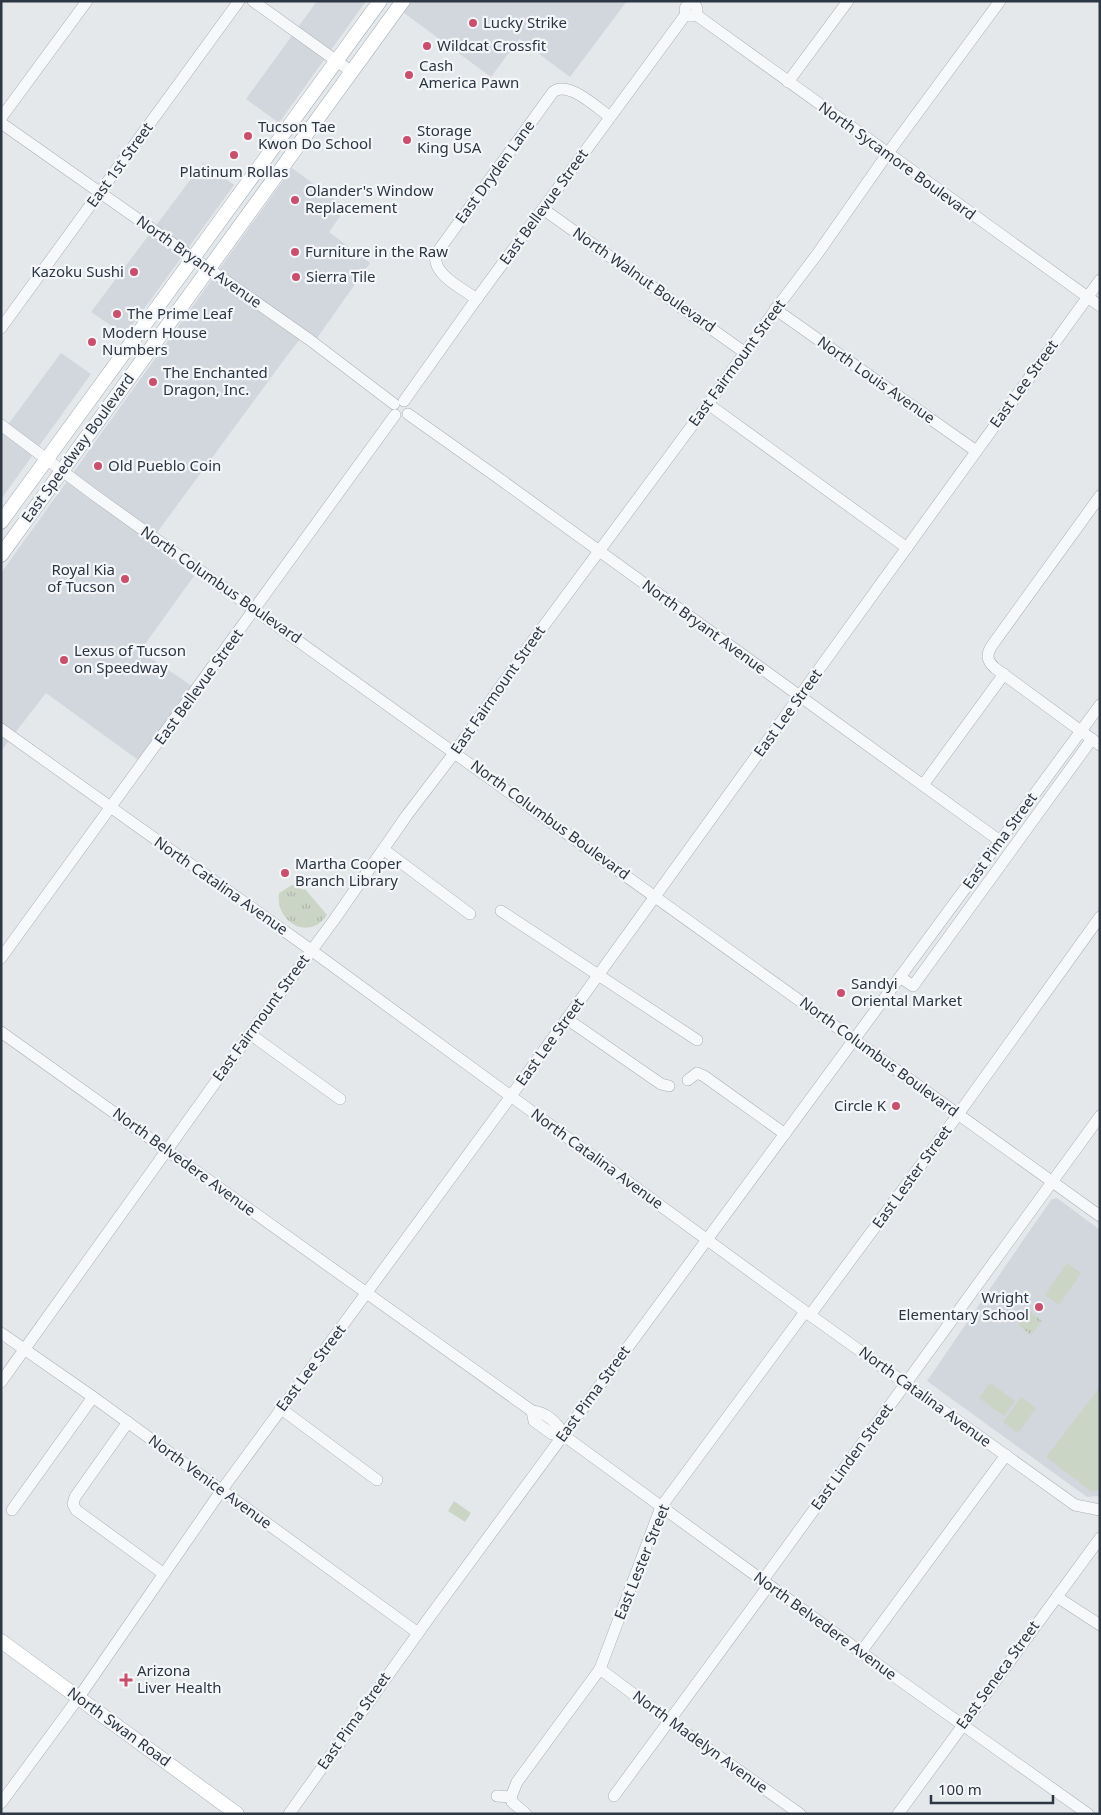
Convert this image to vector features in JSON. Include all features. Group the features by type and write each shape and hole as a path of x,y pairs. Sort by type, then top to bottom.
{"main road":[{"name":"East Speedway Boulevard","path":"1,522 48,460 380,1"},
{"name":"East Speedway Boulevard","path":"1,555 402,1"},
{"name":"North Swan Road","path":"1,1641 237,1814"}],"street":[{"path":"1,118 87,1"},
{"name":"East 1st Street","path":"1,328 239,1"},
{"path":"253,1 352,72"},
{"path":"788,82 848,1"},
{"name":"East Fairmount Street","path":"1,1382 598,551 708,404 888,153 1000,1"},
{"name":"North Sycamore Boulevard","path":"688,7 788,82 1100,306"},
{"name":"East Bellevue Street","path":"1,958 112,808 398,406 610,117 688,7"},
{"name":"East Dryden Lane","path":"477,299 441,274 435,264 436,254 553,92 559,88 568,88 610,117"},
{"name":"North Bryant Avenue","path":"1,123 310,340 398,406 402,417 408,414 497,476 1000,842"},
{"name":"North Walnut Boulevard","path":"543,209 744,352"},
{"name":"East Lee Street","path":"1,1803 78,1697 280,1408 511,1096 1100,280"},
{"name":"North Louis Avenue","path":"775,309 976,450"},
{"path":"708,404 907,548"},
{"name":"North Columbus Boulevard","path":"1,425 1100,1216"},
{"path":"1096,742 990,663 987,656 992,644 1100,496"},
{"path":"923,785 1004,674"},
{"name":"East Pima Street","path":"289,1814 418,1633 1100,705"},
{"name":"North Catalina Avenue","path":"1,729 311,950 808,1313 1075,1505 1100,1510"},
{"name":"East Pima Street","path":"900,977 913,986 1096,742"},
{"path":"383,849 470,914"},
{"path":"501,911 697,1040"},
{"name":"East Lester Street","path":"511,1797 517,1782 600,1669 661,1507 958,1114 1100,917"},
{"path":"566,1019 661,1084 669,1086"},
{"name":"North Belvedere Avenue","path":"1,1032 532,1411 534,1421 552,1434 563,1435 861,1652 1088,1814"},
{"path":"250,1034 340,1099"},
{"path":"688,1080 697,1073 704,1076 785,1134"},
{"name":"East Linden Street","path":"614,1796 669,1721 905,1383 1100,1116"},
{"name":"North Venice Avenue","path":"1,1333 128,1422 418,1633"},
{"path":"12,1510 93,1397"},
{"path":"280,1408 377,1480"},
{"path":"128,1422 73,1504 76,1510 164,1574"},
{"path":"861,1652 1006,1455"},
{"name":"East Seneca Street","path":"898,1814 962,1724 1100,1538"},
{"path":"1057,1597 1100,1625"},
{"name":"North Madelyn Avenue","path":"600,1669 669,1721 800,1814"},
{"path":"497,1796 511,1797 512,1802 526,1814"}],"shaded area":[{"path":"317,1 366,1 279,123 246,99"},
{"path":"412,1 627,1 570,77 519,39 491,77 404,13"},
{"path":"203,163 234,185 125,335 91,312"},
{"path":"292,168 346,208 329,232 370,263 317,338 307,331 292,349 150,542 194,576 140,651 192,686 138,760 46,693 1,751 1,573"},
{"path":"61,353 91,374 1,499 1,434"},
{"name":"Wright Elementary School","path":"1057,1198 1100,1230 1100,1496 1087,1497 927,1381 1052,1199"}],"green space":[{"path":"292,885 305,889 327,915 320,923 303,928 288,920 282,912 279,903 279,893"},
{"path":"1067,1263 1081,1273 1059,1305 1045,1295"},
{"path":"1029,1311 1042,1321 1031,1335 1018,1325"},
{"path":"990,1383 1015,1401 1004,1416 979,1398"},
{"path":"1100,1387 1100,1489 1092,1492 1046,1457"},
{"path":"1021,1397 1036,1408 1018,1433 1003,1422"},
{"path":"454,1501 471,1513 465,1522 448,1511"}],"place":[{"name":"Lucky Strike","path":"473,23"},
{"name":"Wildcat Crossfit","path":"427,46"},
{"name":"Cash America Pawn","path":"409,75"},
{"name":"Tucson Tae Kwon Do School","path":"248,136"},
{"name":"Storage King USA","path":"407,140"},
{"name":"Platinum Rollas","path":"234,155"},
{"name":"Olander's Window Replacement","path":"295,200"},
{"name":"Furniture in the Raw","path":"295,252"},
{"name":"Kazoku Sushi","path":"134,272"},
{"name":"Sierra Tile","path":"296,277"},
{"name":"The Prime Leaf","path":"117,314"},
{"name":"Modern House Numbers","path":"92,342"},
{"name":"The Enchanted Dragon, Inc.","path":"153,382"},
{"name":"Old Pueblo Coin","path":"98,466"},
{"name":"Royal Kia of Tucson","path":"125,579"},
{"name":"Lexus of Tucson on Speedway","path":"64,660"},
{"name":"Martha Cooper Branch Library","path":"285,873"},
{"name":"Sandyi Oriental Market","path":"841,993"},
{"name":"Circle K","path":"896,1106"},
{"name":"Wright Elementary School","path":"1039,1307"},
{"name":"Arizona Liver Health","path":"126,1680"}]}
